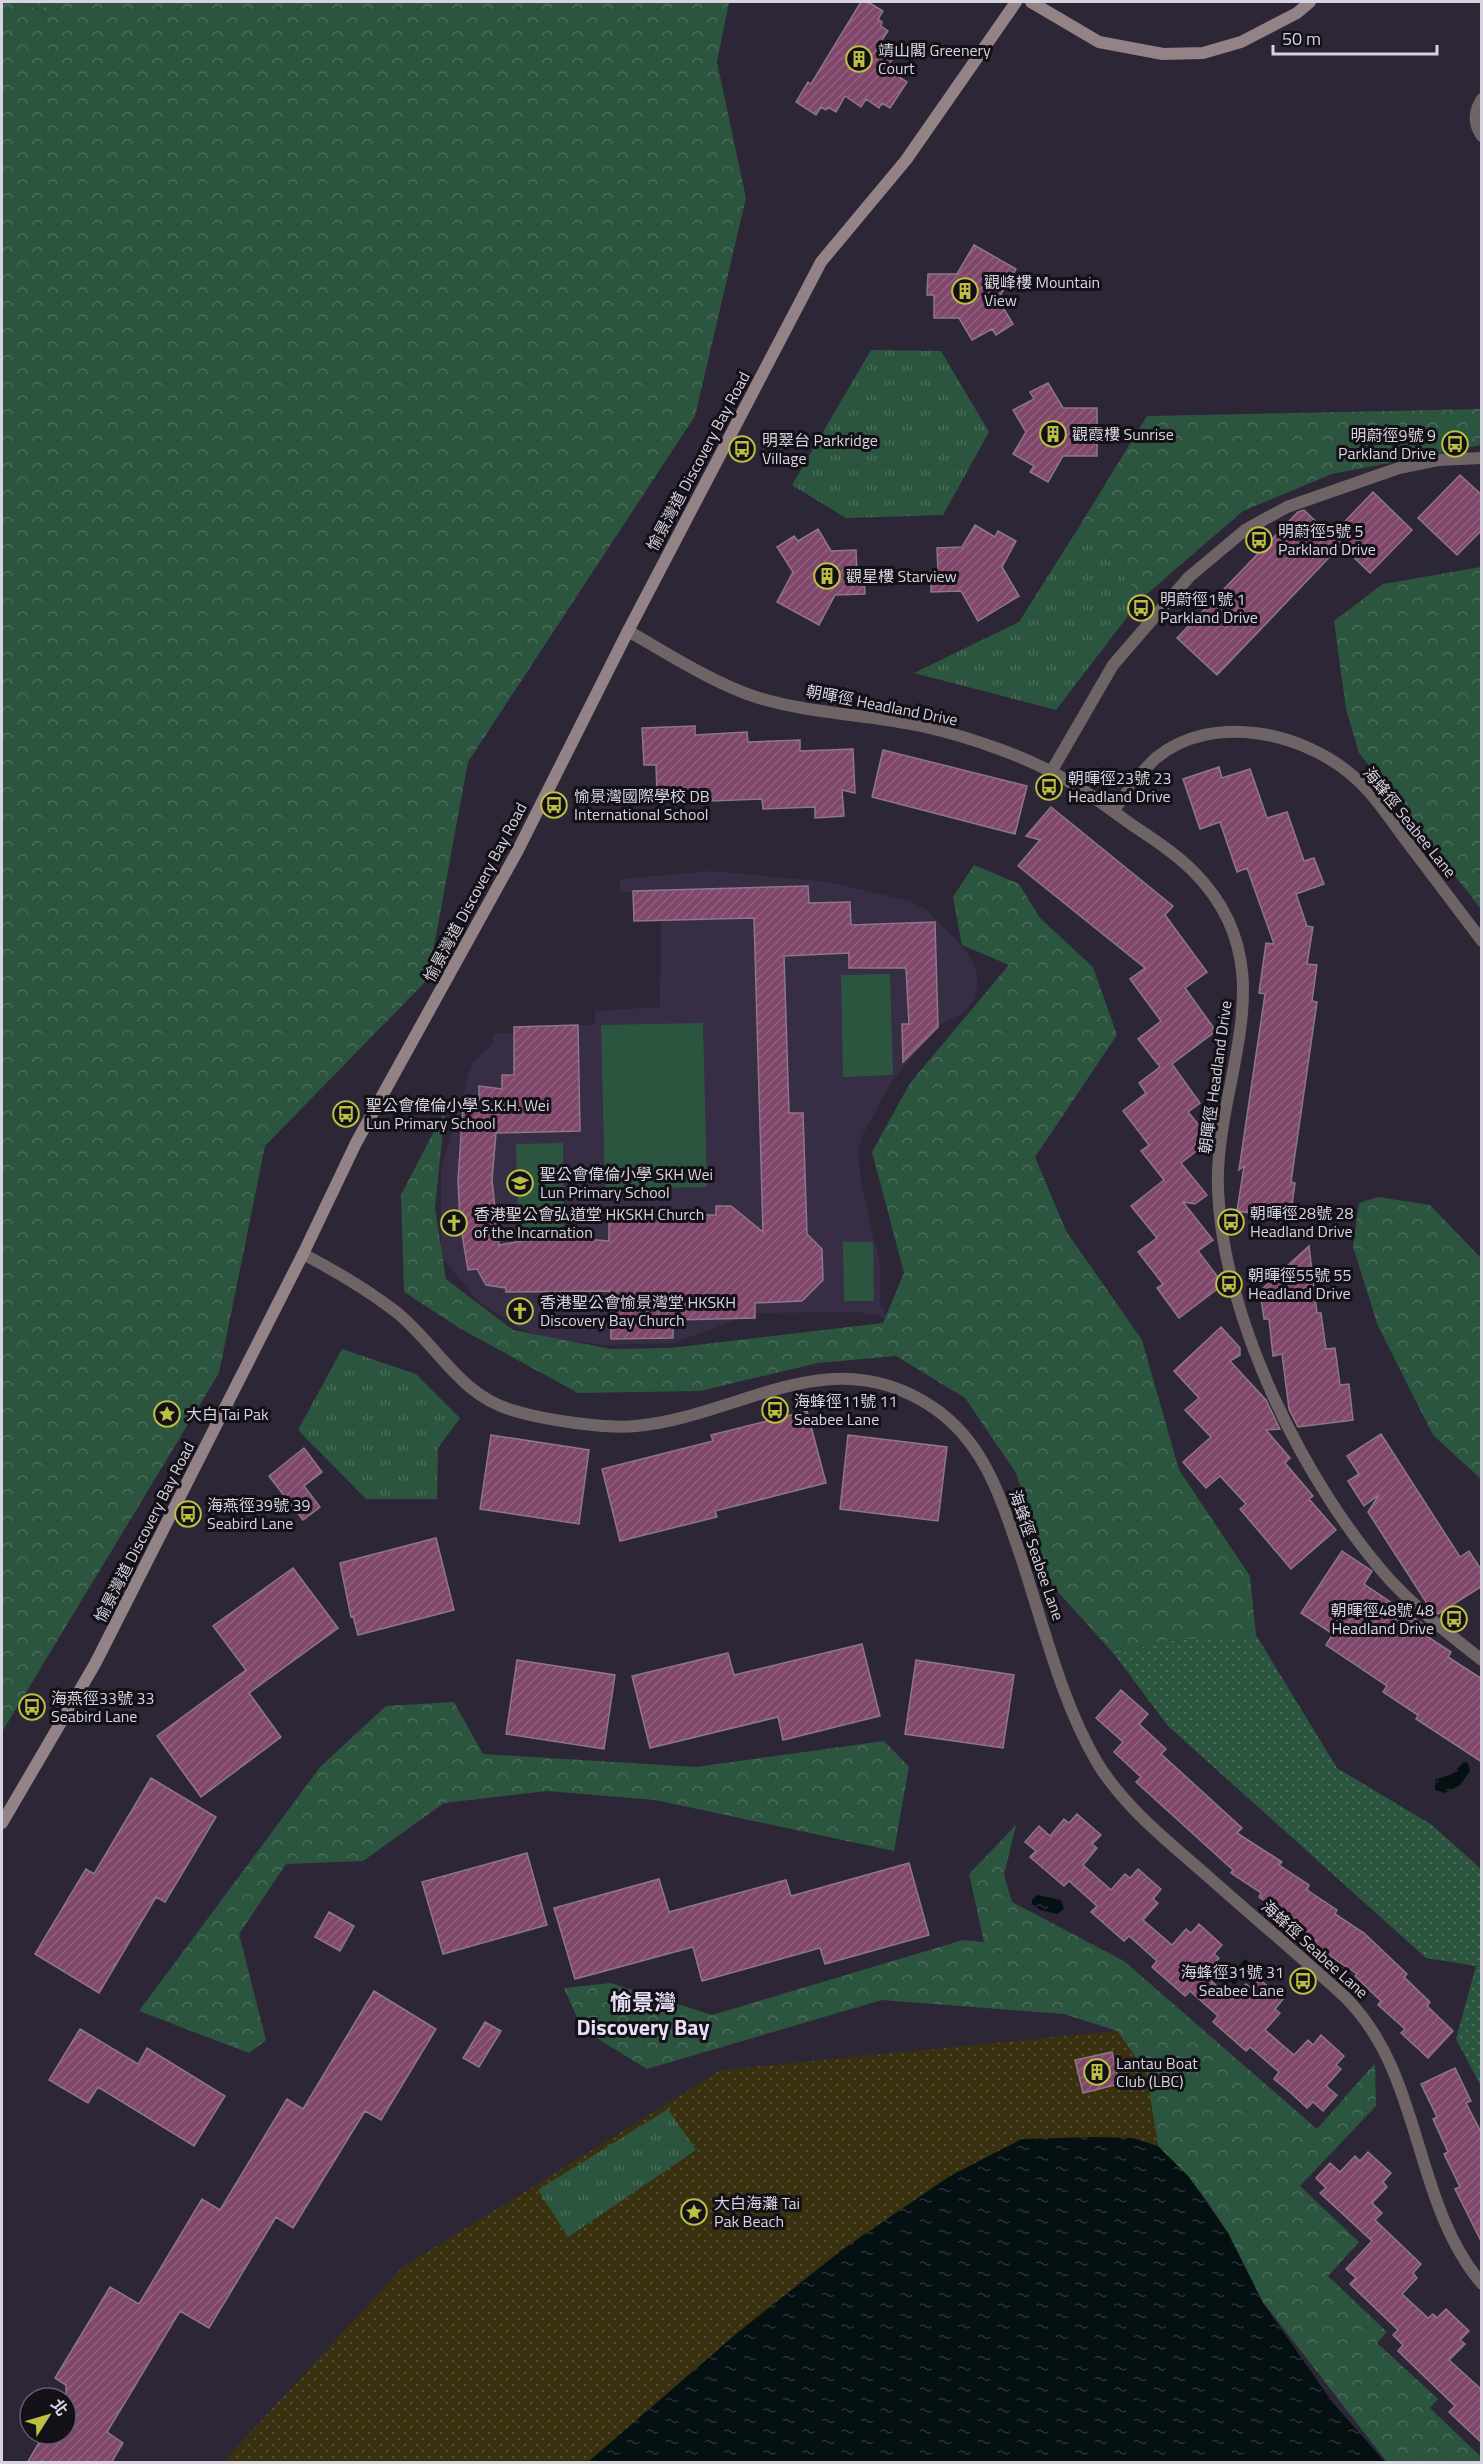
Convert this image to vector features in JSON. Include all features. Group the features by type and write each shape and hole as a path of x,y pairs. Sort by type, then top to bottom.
{"street":[{"name":"愉景灣道 Discovery Bay Road","path":"2,1823 95,1664 303,1254 376,1103 518,850 628,631 821,262 906,160 1016,2"},
{"path":"1031,2 1099,42 1163,54 1203,53 1241,42 1297,13 1310,2"},
{"path":"1482,99 1476,110 1475,120 1482,136"},
{"path":"1052,772 1113,665 1189,577 1245,530 1287,507 1399,468 1438,459 1482,458"},
{"name":"朝暉徑 Headland Drive","path":"628,631 730,686 760,698 930,729 978,743 1052,772 1113,811 1194,873 1219,906 1236,945 1243,977 1244,1008 1219,1164 1221,1216 1242,1311 1279,1408 1324,1493 1376,1563 1408,1598 1482,1660"},
{"name":"海蜂徑 Seabee Lane","path":"1113,811 1157,757 1183,743 1199,737 1234,732 1262,734 1294,742 1342,766 1368,790 1482,941"},
{"name":"海蜂徑 Seabee Lane","path":"303,1254 335,1271 396,1312 471,1391 492,1404 516,1412 606,1426 635,1426 664,1421 811,1381 846,1377 867,1380 905,1392 950,1420 972,1443 994,1481 1072,1710 1100,1766 1140,1817 1339,1991 1374,2030 1389,2058 1451,2239 1482,2284"}],"shaded area":[{"path":"712,871 828,882 910,901 928,911 963,947 974,964 978,980 975,999 963,1013 940,1025 892,1081 863,1134 858,1150 861,1184 880,1263 880,1305 897,1325 880,1316 857,1312 756,1313 755,1318 739,1319 673,1343 604,1345 549,1339 519,1328 478,1301 441,1257 441,1169 472,1063 493,1044 493,1034 514,1033 514,1027 595,1025 595,1011 660,1007 661,921 634,921 633,892 620,892 620,879"}],"green space":[{"path":"2,2 24,2 49,16 48,2 729,2 717,62 746,198 695,416 468,762 428,979 265,1146 219,1373 2,1732"},
{"path":"24,2 48,2 50,16"},
{"path":"871,350 941,351 989,432 943,515 846,518 792,485"},
{"path":"1481,409 1481,445 1332,474 1243,511 1141,599 1082,522 1147,416"},
{"path":"1082,522 1141,599 1056,710 914,673 1019,622"},
{"path":"1482,567 1481,909 1359,753 1346,709 1334,621 1383,584"},
{"path":"974,865 1019,884 1040,918 1093,967 1117,1035 1035,1157 1066,1231 1142,1340 1179,1470 1250,1576 1256,1635 1165,1641 1114,1654 1050,1583 1016,1473 965,1398 896,1356 818,1363 700,1391 578,1393 461,1329 404,1292 401,1195 445,1110 435,1208 446,1279 513,1330 611,1349 670,1348 883,1323 904,1273 872,1152 910,1083 1009,965 962,945 953,897"},
{"path":"890,974 893,1075 843,1077 841,975"},
{"path":"703,1023 707,1187 605,1189 601,1025"},
{"path":"563,1143 564,1228 518,1228 516,1144"},
{"path":"1378,1197 1430,1205 1481,1258 1481,1479 1433,1435 1378,1326 1353,1247 1359,1203"},
{"path":"843,1242 873,1242 874,1301 844,1301"},
{"path":"342,1349 416,1374 460,1418 438,1448 437,1499 366,1499 298,1430"},
{"path":"1256,1635 1337,1768 1432,1825 1481,1869 1481,2086 1456,2039 1476,1966 1426,1958 1168,1726 1114,1654 1165,1641"},
{"path":"454,1702 483,1754 696,1767 884,1741 909,1767 894,1851 655,1800 547,1791 444,1803 363,1861 286,1864 239,1934 266,2040 249,2053 139,2011 321,1766 386,1706"},
{"path":"1016,1825 1004,1875 1012,1902 1124,1961 1317,2129 1375,2063 1376,2106 1300,2186 1359,2242 1328,2276 1387,2332 1377,2343 1438,2399 1430,2408 1481,2457 1481,2462 1387,2462 1263,2302 1228,2233 1203,2195 1158,2146 1146,2072 1117,2031 1064,2014 882,2000 647,2069 582,2029 564,1988 611,1983 712,2015 963,1940 984,1942 969,1874"},
{"path":"668,2109 696,2150 568,2237 538,2190"}],"sand":[{"name":"大白海灘 Tai Pak Beach","path":"1117,2031 1146,2072 1158,2146 1132,2138 1094,2137 736,2334 588,2462 223,2462 403,2267 721,2070"}],"water":[{"path":"1464,1762 1468,1763 1470,1771 1460,1785 1445,1793 1435,1790 1435,1780 1452,1774"},
{"path":"1037,1895 1061,1900 1064,1909 1057,1914 1040,1910 1032,1904 1032,1900"},
{"path":"1245,1959 1258,1970 1251,1978 1245,1973 1234,1985 1227,1979"},
{"path":"1132,2138 1158,2146 1189,2177 1228,2233 1263,2303 1333,2403 1385,2462 588,2462 736,2334 843,2249 950,2176 1022,2139"}],"building":[{"name":"靖山閣 Greenery Court","path":"861,2 868,2 883,11 878,19 882,22 881,26 888,31 878,46 894,57 889,64 902,72 899,77 907,82 890,108 882,103 879,108 866,99 861,107 845,96 836,112 828,107 826,110 821,107 816,115 796,102 808,82 811,84"},
{"name":"觀峰樓 Mountain View","path":"974,245 1016,269 998,299 1013,324 996,335 992,329 972,340 959,318 934,318 934,295 927,295 928,274 957,274"},
{"name":"觀霞樓 Sunrise","path":"1048,383 1063,408 1097,408 1097,456 1063,456 1048,482 1030,472 1034,466 1013,454 1026,432 1013,410 1034,399 1030,392"},
{"path":"1460,475 1482,495 1482,530 1457,555 1418,518"},
{"path":"1373,492 1412,530 1370,573 1341,545 1217,675 1177,638 1298,512 1304,510 1331,536"},
{"path":"975,525 995,537 998,531 1016,541 1002,567 1019,596 978,621 961,591 931,592 931,571 938,571 937,548 962,547"},
{"name":"觀星樓 Starview","path":"818,529 831,551 856,550 857,573 864,573 865,594 835,595 819,625 777,602 793,572 777,547 794,536 798,541"},
{"path":"695,726 695,735 747,732 748,742 800,740 800,751 853,749 855,793 842,790 844,816 815,818 815,807 763,809 762,799 710,801 710,792 657,794 656,765 644,765 642,728"},
{"path":"883,750 1027,786 1015,834 872,797"},
{"path":"1219,767 1222,778 1250,769 1267,818 1287,812 1304,861 1314,858 1324,884 1296,894 1307,926 1313,927 1307,964 1317,965 1312,1001 1317,1002 1291,1182 1295,1183 1290,1219 1237,1211 1244,1166 1239,1170 1265,994 1259,993 1266,943 1274,944 1247,868 1237,872 1220,822 1200,829 1183,779"},
{"path":"1051,807 1173,906 1165,915 1207,972 1185,988 1216,1031 1172,1064 1200,1103 1188,1112 1211,1140 1181,1163 1207,1195 1195,1204 1183,1202 1213,1240 1198,1251 1220,1280 1220,1287 1179,1318 1157,1288 1163,1284 1138,1252 1157,1238 1131,1206 1164,1180 1141,1151 1149,1145 1123,1111 1146,1093 1139,1083 1160,1067 1138,1039 1161,1021 1130,979 1145,968 1018,866 1040,840 1026,836"},
{"path":"808,886 809,903 850,902 851,925 935,922 938,1027 903,1062 902,1024 909,1024 906,968 849,968 849,953 784,956 789,1113 803,1113 807,1234 822,1249 823,1280 802,1301 755,1303 755,1318 673,1320 673,1338 611,1339 610,1291 506,1292 506,1288 486,1285 477,1269 468,1270 460,1222 458,1181 463,1106 479,1106 479,1086 502,1089 502,1075 514,1075 514,1027 578,1025 580,1131 496,1133 492,1180 499,1245 550,1236 609,1241 609,1215 716,1215 716,1206 731,1206 763,1232 754,918 634,921 633,891"},
{"path":"1309,1246 1317,1313 1321,1313 1326,1349 1335,1348 1340,1385 1349,1384 1353,1420 1298,1427 1289,1409 1282,1354 1273,1356 1269,1319 1264,1319 1260,1291"},
{"path":"1221,1327 1240,1348 1240,1355 1230,1361 1266,1400 1280,1429 1266,1430 1290,1458 1285,1463 1313,1496 1309,1499 1336,1530 1291,1569 1240,1509 1246,1504 1220,1476 1206,1488 1183,1462 1211,1437 1185,1410 1199,1398 1174,1371"},
{"path":"807,1411 826,1483 715,1511 717,1517 620,1541 602,1469 713,1441 711,1435"},
{"path":"1381,1434 1460,1557 1469,1551 1482,1571 1482,1586 1438,1614 1428,1605 1368,1512 1379,1495 1364,1506 1348,1481 1359,1474 1347,1456"},
{"path":"491,1435 589,1450 579,1524 480,1509"},
{"path":"848,1435 947,1447 938,1521 840,1509"},
{"path":"304,1448 322,1472 304,1486 320,1507 303,1520 269,1476"},
{"path":"436,1538 454,1610 358,1635 353,1616 351,1617 340,1563"},
{"path":"1342,1551 1372,1571 1364,1584 1423,1624 1416,1629 1451,1652 1448,1657 1482,1679 1482,1762 1416,1719 1418,1715 1383,1692 1387,1686 1326,1645 1333,1634 1301,1613"},
{"path":"293,1568 338,1628 249,1693 281,1737 201,1797 157,1736 246,1670 213,1626"},
{"path":"862,1644 880,1716 783,1740 778,1717 650,1748 632,1676 728,1653 734,1675"},
{"path":"517,1660 615,1675 604,1749 506,1734"},
{"path":"916,1660 1014,1675 1003,1748 905,1734"},
{"path":"1121,1690 1148,1714 1139,1724 1166,1749 1161,1754 1242,1828 1237,1833 1282,1862 1279,1865 1309,1885 1307,1890 1337,1910 1335,1914 1364,1933 1407,1974 1404,1977 1430,2002 1427,2006 1453,2031 1428,2058 1401,2033 1405,2029 1378,2005 1381,2001 1355,1976 1357,1974 1314,1945 1317,1941 1286,1921 1289,1917 1259,1897 1261,1893 1231,1873 1233,1870 1136,1782 1141,1777 1114,1752 1123,1742 1096,1718"},
{"path":"151,1778 216,1817 165,1902 156,1897 99,1993 35,1954 86,1869 94,1874"},
{"path":"1077,1814 1101,1835 1092,1844 1097,1848 1083,1865 1111,1890 1125,1874 1130,1878 1138,1869 1161,1889 1153,1899 1158,1903 1143,1920 1172,1945 1186,1929 1191,1933 1199,1924 1222,1945 1214,1954 1219,1958 1205,1975 1232,2000 1246,1984 1251,1988 1259,1979 1283,1999 1275,2009 1280,2013 1265,2030 1294,2055 1308,2040 1313,2045 1321,2035 1344,2056 1336,2065 1341,2069 1326,2086 1337,2095 1323,2111 1313,2102 1307,2108 1274,2079 1279,2072 1250,2047 1246,2051 1213,2022 1218,2016 1190,1991 1185,1996 1152,1967 1157,1961 1129,1936 1124,1941 1091,1912 1097,1906 1069,1881 1064,1886 1030,1857 1036,1851 1025,1842 1039,1826 1050,1836 1064,1819 1069,1823"},
{"path":"527,1853 547,1925 443,1954 422,1882"},
{"path":"909,1863 929,1935 825,1964 820,1948 702,1981 693,1947 575,1979 554,1908 659,1879 669,1912 786,1880 791,1896"},
{"path":"329,1912 354,1926 340,1951 315,1937"},
{"path":"374,1991 436,2029 381,2120 365,2111 293,2228 276,2217 209,2328 180,2311 107,2432 123,2443 111,2463 27,2463 37,2446 78,2446 78,2386 66,2386 55,2378 110,2287 139,2304 202,2199 220,2210 287,2099 303,2109"},
{"path":"485,2022 501,2031 479,2067 463,2058"},
{"path":"80,2029 138,2064 147,2048 225,2096 194,2146 98,2087 88,2103 49,2080"},
{"name":"Lantau Boat Club (LBC)","path":"1112,2052 1119,2084 1083,2093 1075,2060"},
{"path":"1455,2068 1471,2101 1466,2103 1482,2134 1482,2243 1455,2189 1460,2187 1444,2154 1448,2152 1433,2119 1437,2117 1421,2084"},
{"path":"1368,2152 1391,2173 1383,2182 1387,2187 1372,2203 1382,2213 1375,2220 1421,2264 1413,2273 1417,2278 1402,2294 1428,2318 1433,2314 1437,2318 1446,2309 1469,2331 1460,2340 1465,2344 1449,2360 1482,2390 1482,2443 1449,2412 1455,2406 1398,2351 1403,2345 1393,2335 1398,2330 1350,2284 1356,2278 1346,2269 1372,2241 1320,2193 1326,2188 1316,2178 1330,2163 1340,2172 1355,2156 1360,2161"}],"place":[{"name":"靖山閣 Greenery Court","path":"859,59"},
{"name":"觀峰樓 Mountain View","path":"965,291"},
{"name":"觀霞樓 Sunrise","path":"1053,434"},
{"name":"明蔚徑9號 9 Parkland Drive","path":"1455,444"},
{"name":"明翠台 Parkridge Village","path":"742,449"},
{"name":"明蔚徑5號 5 Parkland Drive","path":"1259,540"},
{"name":"觀星樓 Starview","path":"827,576"},
{"name":"明蔚徑1號 1 Parkland Drive","path":"1141,608"},
{"name":"朝暉徑23號 23 Headland Drive","path":"1049,787"},
{"name":"愉景灣國際學校 DB International School","path":"554,805"},
{"name":"聖公會偉倫小學 S.K.H. Wei Lun Primary School","path":"346,1114"},
{"name":"聖公會偉倫小學 SKH Wei Lun Primary School","path":"520,1183"},
{"name":"朝暉徑28號 28 Headland Drive","path":"1231,1222"},
{"name":"香港聖公會弘道堂 HKSKH Church of the Incarnation","path":"454,1223"},
{"name":"朝暉徑55號 55 Headland Drive","path":"1229,1284"},
{"name":"香港聖公會愉景灣堂 HKSKH Discovery Bay Church","path":"520,1311"},
{"name":"海蜂徑11號 11 Seabee Lane","path":"775,1410"},
{"name":"大白 Tai Pak","path":"167,1414"},
{"name":"海燕徑39號 39 Seabird Lane","path":"188,1514"},
{"name":"朝暉徑48號 48 Headland Drive","path":"1454,1619"},
{"name":"海燕徑33號 33 Seabird Lane","path":"32,1707"},
{"name":"海蜂徑31號 31 Seabee Lane","path":"1303,1981"},
{"name":"Lantau Boat Club (LBC)","path":"1097,2072"},
{"name":"大白海灘 Tai Pak Beach","path":"694,2212"}],"district":[{"name":"愉景灣 Discovery Bay","path":"643,2015"}]}
